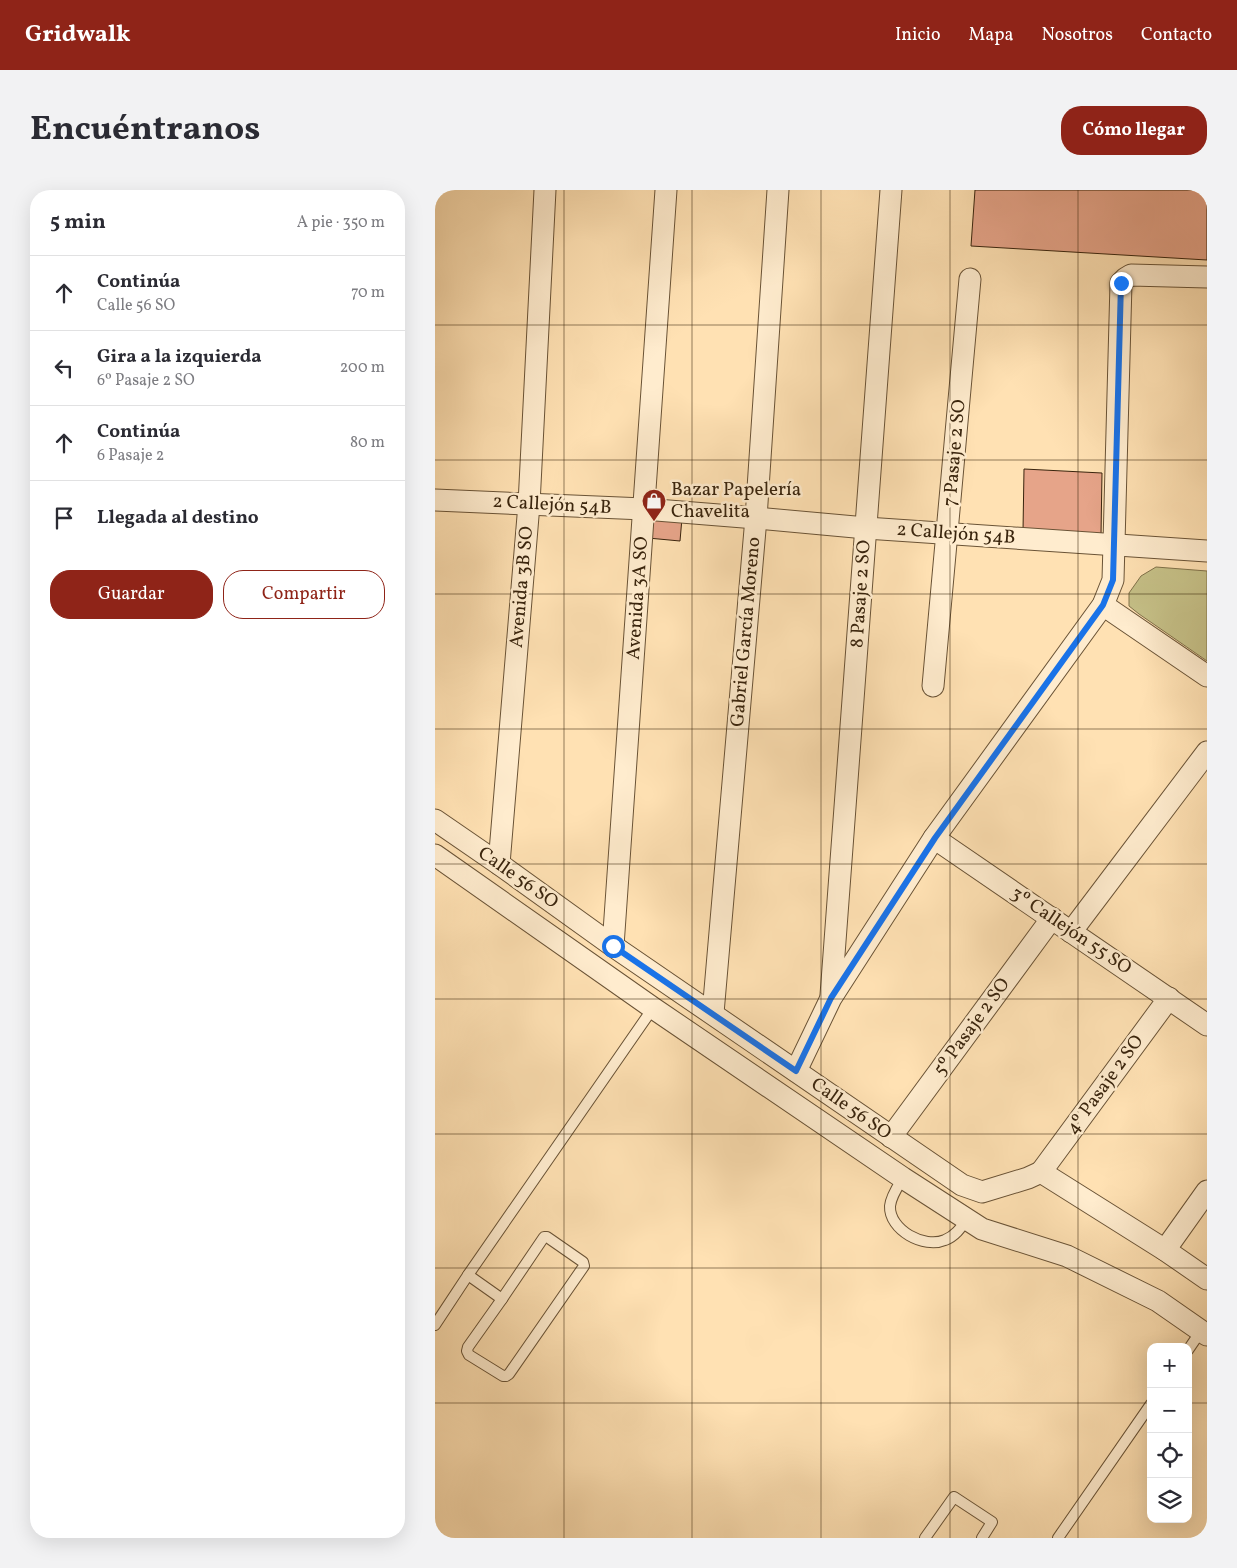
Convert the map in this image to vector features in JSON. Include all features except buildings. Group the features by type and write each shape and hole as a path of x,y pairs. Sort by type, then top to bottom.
{"street":[{"name":"Avenida 3B SO","path":"499,864 529,504 545,190"},
{"name":"Avenida 3A SO","path":"613,946 666,190"},
{"name":"Gabriel García Moreno","path":"713,1013 756,518 778,190"},
{"name":"8 Pasaje 2 SO","path":"831,998 891,190"},
{"path":"796,1071 831,998 935,838 1103,605 1113,580 1121,283 1131,275 1207,277"},
{"name":"7 Pasaje 2 SO","path":"933,686 971,279"},
{"name":"2 Callejón 54B","path":"435,500 644,510 948,534 1207,550"},
{"path":"1103,605 1207,676"},
{"path":"1071,932 1207,752"},
{"name":"Calle 56 SO","path":"435,820 613,946 962,1185 982,1192 1028,1178 1041,1172"},
{"name":"3º Callejón 55 SO","path":"935,838 1207,1025"},
{"path":"435,855 653,1008 903,1178 982,1229 1067,1256 1158,1301 1204,1333"},
{"name":"5º Pasaje 2 SO","path":"891,1137 1052,918"},
{"name":"4º Pasaje 2 SO","path":"1041,1172 1169,998"},
{"path":"1041,1172 1165,1250 1207,1279"},
{"path":"1165,1250 1207,1191"}],"lane":[{"path":"435,1325 653,1008"},
{"path":"903,1178 895,1191 890,1206 893,1221 907,1234 928,1244 943,1241 957,1233 967,1219"},
{"path":"544,1237 584,1264 506,1376 469,1355 467,1352 468,1347 502,1299 544,1237"},
{"path":"468,1275 502,1299"},
{"path":"1192,1346 1204,1333"},
{"path":"1058,1538 1147,1410"},
{"path":"925,1538 954,1497 992,1522 981,1538"}],"shaded area":[{"path":"1156,567 1207,571 1207,661 1129,606 1129,593 1141,576"}],"place":[{"name":"Bazar Papelería Chavelita","path":"654,522"}],"route":[{"path":"613,946 796,1071 831,998 935,838 1103,605 1113,580 1121,283"}]}
